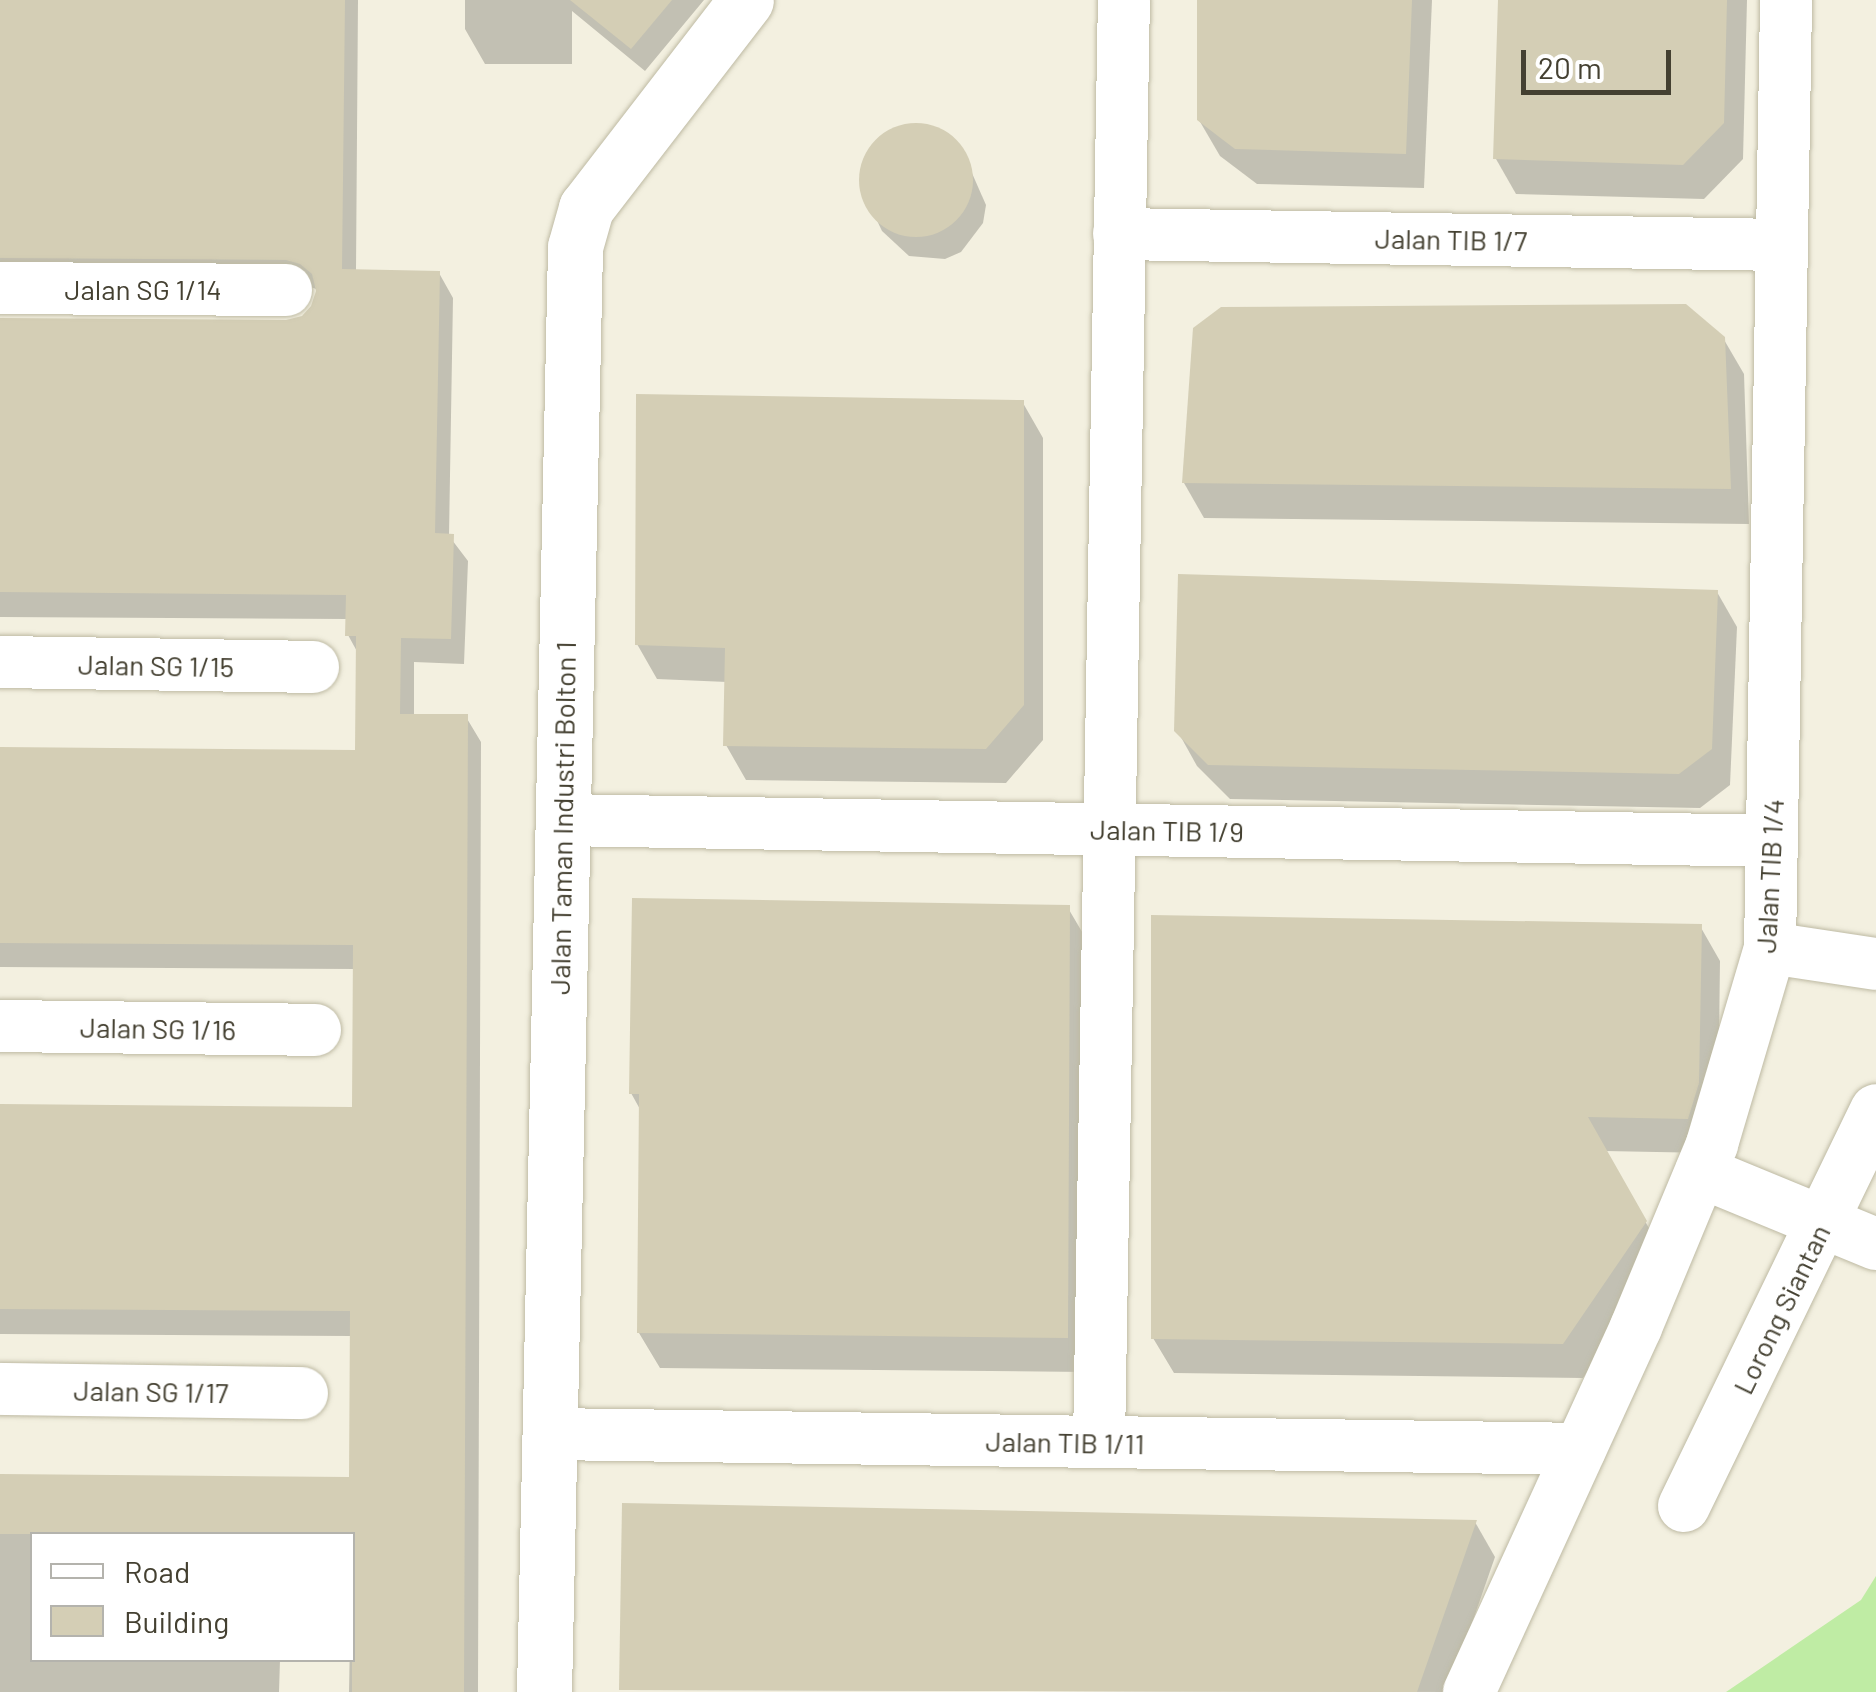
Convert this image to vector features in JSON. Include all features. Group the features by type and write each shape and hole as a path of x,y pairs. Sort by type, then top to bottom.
{"street":[{"name":"Jalan Taman Industri Bolton 1","path":"544,1692 575,248 586,208 746,0"},
{"path":"1099,1442 1124,0"},
{"name":"Jalan TIB 1/4","path":"1469,1692 1701,1172 1770,948 1786,0"},
{"name":"Jalan TIB 1/7","path":"1120,234 1782,245"},
{"name":"Jalan SG 1/14","path":"0,288 286,290"},
{"name":"Jalan SG 1/15","path":"0,662 313,666"},
{"name":"Jalan TIB 1/9","path":"562,820 1772,841"},
{"path":"1770,948 1876,964"},
{"name":"Jalan SG 1/16","path":"0,1026 315,1030"},
{"name":"Lorong Siantan","path":"1684,1506 1876,1110"},
{"path":"1701,1172 1825,1219 1876,1244"},
{"name":"Jalan SG 1/17","path":"0,1389 302,1392"},
{"name":"Jalan TIB 1/11","path":"550,1434 1580,1449"}],"green space":[{"path":"1876,1576 1876,1692 1726,1692 1861,1600"}],"building":[{"path":"0,0 345,0 342,269 440,271 435,533 454,534 451,639 401,638 400,714 468,714 464,1692 352,1692 355,1532 0,1534 0,1474 349,1477 350,1311 0,1309 0,1104 352,1107 353,945 0,943 0,747 355,750 356,636 345,636 346,595 0,592 0,318 286,320 302,316 316,291 312,274 300,264 286,260 0,258"},
{"path":"570,0 672,0 631,49"},
{"path":"1197,0 1412,0 1406,154 1235,149 1197,120"},
{"path":"1498,0 1727,0 1724,123 1683,165 1493,159"},
{"path":"916,123 948,132 964,148 973,180 964,212 948,228 916,237 884,228 868,212 859,180 868,148 884,132"},
{"path":"1686,304 1725,337 1731,489 1182,483 1193,328 1221,307"},
{"path":"636,394 1024,400 1024,705 986,749 723,746 725,648 635,645"},
{"path":"1178,574 1718,590 1712,749 1679,774 1208,765 1174,731"},
{"path":"632,898 1070,905 1068,1338 637,1333 639,1094 629,1094"},
{"path":"1151,915 1702,924 1699,1083 1688,1119 1588,1117 1647,1221 1563,1344 1151,1339"},
{"path":"622,1503 1477,1520 1417,1692 619,1690"}]}
